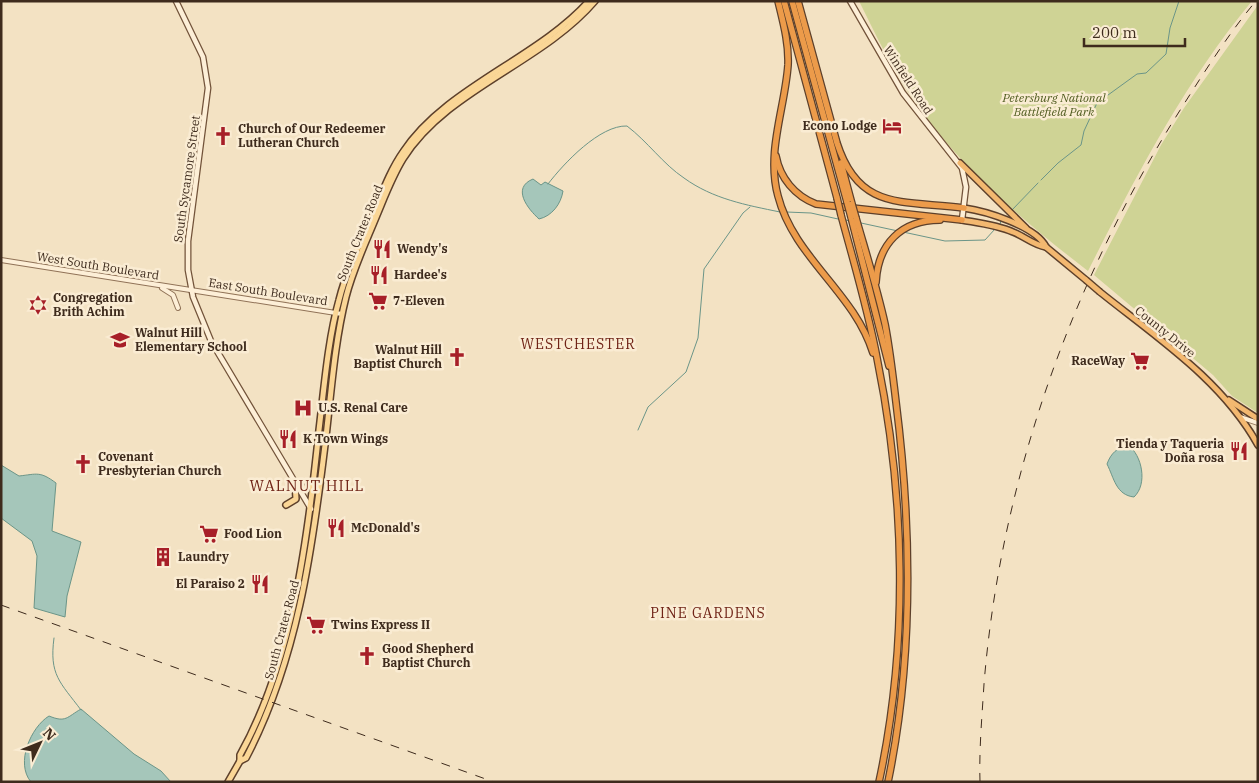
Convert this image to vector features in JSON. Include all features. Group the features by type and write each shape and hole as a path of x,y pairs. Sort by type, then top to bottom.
{"highway":[{"path":"778,1 786,35 788,58 775,147 775,186 787,222 799,244 859,321 869,341 881,382"},
{"path":"784,1 870,324 881,382 897,497 899,577 894,679 879,782"},
{"path":"792,1 854,218 878,316 896,402"},
{"path":"798,1 838,146 850,203"},
{"path":"838,146 849,172 859,184 872,193 893,201 964,208"},
{"path":"775,147 779,166 785,179 797,193 811,202 831,207 962,220"},
{"path":"960,163 1030,232"},
{"name":"County Drive","path":"964,208 1001,218 1030,232 1043,241 1046,247 1204,377 1240,417 1256,442"},
{"path":"854,218 876,289 887,336 906,476 909,599 903,688 888,782"},
{"path":"876,289 879,260 895,236 918,222 955,219"},
{"name":"County Drive","path":"962,220 1003,228 1038,246 1046,247"},
{"path":"1223,396 1258,419"},
{"path":"1256,442 1257,431"}],"main road":[{"name":"South Sycamore Street","path":"176,1 200,49 207,71 208,88 188,241 188,270 191,290 207,333 309,509"},
{"name":"South Crater Road","path":"228,782 240,761 240,755 267,695 285,638 299,574 336,313 349,270 387,181 410,142 442,110 565,25 589,1"},
{"name":"South Crater Road","path":"240,761 246,758 261,728 283,667 304,590 342,314 360,255 398,168 414,144 446,113 564,31 595,1"},
{"name":"Winfield Road","path":"850,1 903,93 939,141 960,163"},
{"path":"960,163 966,183 962,220"},
{"path":"295,483 304,489 312,482"},
{"path":"286,505 295,500 295,483"},
{"path":"309,509 316,510"}],"street":[{"name":"West South Boulevard","path":"1,260 191,290"},
{"path":"158,286 171,292 178,308"},
{"name":"East South Boulevard","path":"191,290 342,314"},
{"path":"1240,417 1258,423"}],"green space":[{"name":"Petersburg National Battlefield Park","path":"859,1 1252,1 1204,65 1162,132 1088,271 1015,211 948,145 928,121 903,84"},
{"path":"1258,5 1258,413 1232,396 1213,375 1094,275 1161,145 1184,108"}],"water":[{"path":"533,179 541,185 545,182 563,191 555,209 539,219 526,204 522,193 526,183"},
{"path":"1128,445 1137,456 1142,470 1141,485 1134,497 1128,496 1119,489 1107,464 1115,451"},
{"path":"1,465 19,476 38,474 56,483 52,531 81,542 67,596 65,617 34,608 37,556 32,541 1,518"},
{"path":"81,709 134,754 161,771 171,782 31,782 26,774 25,756 27,746 36,728 49,716 63,719"}],"waterway":[{"path":"1041,180 1058,163 1081,145 1084,131 1097,103 1137,74 1146,73 1166,54 1170,28 1179,1"},
{"path":"548,184 563,166 594,138 617,127 627,126 669,166 695,185 730,200 780,212"},
{"path":"1012,210 1038,183"},
{"path":"638,430 648,407 686,372 698,338 704,269 743,213 750,207"},
{"path":"786,212 811,213 838,219"},
{"path":"861,223 898,231"},
{"path":"903,232 945,241 985,240 995,229"},
{"path":"54,638 53,661 55,670 62,685 81,710"}],"railway":[{"path":"980,782 980,745 984,684 992,610 1023,464 1045,393 1071,323 1101,254 1135,188 1201,77 1256,1"},
{"path":"1,605 494,782"}],"place":[{"name":"Econo Lodge","path":"892,126"},
{"name":"Church of Our Redeemer Lutheran Church","path":"223,136"},
{"name":"Wendy's","path":"382,249"},
{"name":"Hardee's","path":"379,275"},
{"name":"7-Eleven","path":"378,301"},
{"name":"Congregation Brith Achim","path":"38,305"},
{"name":"Walnut Hill Elementary School","path":"120,340"},
{"name":"Walnut Hill Baptist Church","path":"457,357"},
{"name":"RaceWay","path":"1140,361"},
{"name":"U.S. Renal Care","path":"303,408"},
{"name":"K Town Wings","path":"288,439"},
{"name":"Tienda y Taqueria Doña rosa","path":"1239,451"},
{"name":"Covenant Presbyterian Church","path":"83,464"},
{"name":"McDonald's","path":"336,528"},
{"name":"Food Lion","path":"209,534"},
{"name":"Laundry","path":"163,557"},
{"name":"El Paraiso 2","path":"260,584"},
{"name":"Twins Express II","path":"316,625"},
{"name":"Good Shepherd Baptist Church","path":"367,656"}],"district":[{"name":"WESTCHESTER","path":"578,344"},
{"name":"WALNUT HILL","path":"307,486"},
{"name":"PINE GARDENS","path":"708,613"}]}
